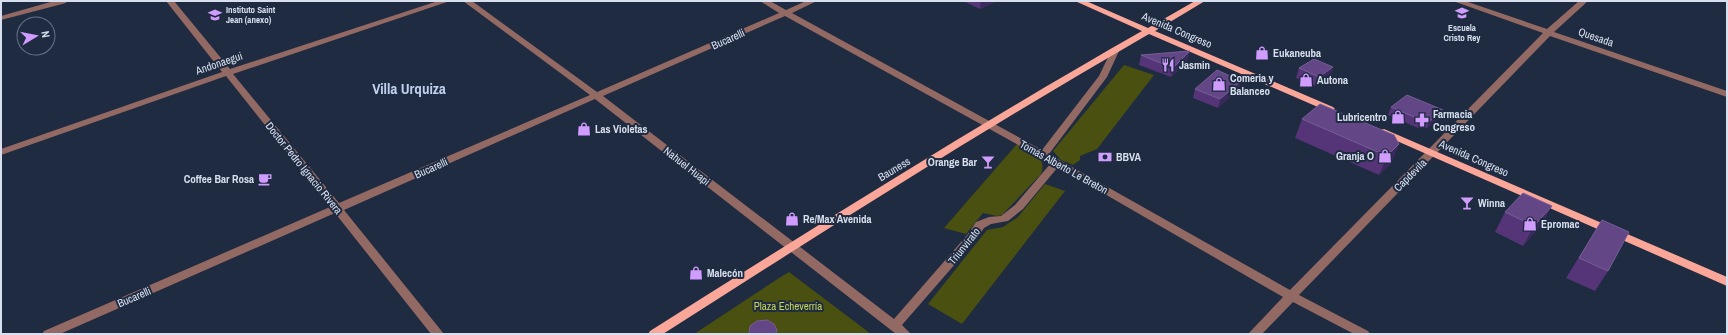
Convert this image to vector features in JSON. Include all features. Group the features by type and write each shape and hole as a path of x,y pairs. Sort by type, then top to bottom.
{"main road":[{"name":"Avenida Congreso","path":"1079,1 1338,112"},
{"name":"Bauness","path":"654,334 791,248 1115,50 1201,1"},
{"name":"Avenida Congreso","path":"1374,128 1727,282"}],"street":[{"path":"1,18 63,1"},
{"name":"Doctor Pedro Ignacio Rivera","path":"170,1 438,334"},
{"name":"Andonaegui","path":"1,152 227,73 446,1"},
{"name":"Nahuel Huapi","path":"467,1 597,96 791,248 905,334"},
{"name":"Tomás Alberto Le Breton","path":"764,1 1057,162 1290,295 1364,334"},
{"name":"Bucarelli","path":"48,334 337,210 813,1"},
{"name":"Quesada","path":"1457,1 1727,94"},
{"name":"Capdevila","path":"1254,334 1290,295 1432,153 1549,32 1584,1"},
{"path":"1044,155 1103,77 1115,50"},
{"name":"Triunvirato","path":"895,326 962,249 980,225 989,221 1004,219 1014,211 1057,162"}],"green space":[{"path":"1124,65 1154,75 1097,149 1080,156 1080,160 1073,165 1061,160 1053,151"},
{"path":"1017,144 1040,158 1043,168 1041,174 1002,215 997,216 983,213 966,234 944,228"},
{"path":"1045,184 1065,191 962,324 928,304 987,230 1003,227 1018,217"},
{"name":"Plaza Echeverría","path":"789,272 871,334 694,334 776,280"}],"building":[{"path":"1190,51 1173,68 1141,55"},
{"path":"1314,59 1333,67 1319,77 1299,68"},
{"path":"1217,70 1241,81 1220,99 1195,89"},
{"path":"1407,95 1443,110 1430,121 1421,120 1391,107"},
{"path":"1320,104 1394,135 1399,144 1387,156 1302,119"},
{"path":"1523,193 1552,206 1534,226 1505,212"},
{"path":"1602,220 1629,232 1608,271 1579,258"},
{"path":"767,320 774,324 777,330 775,334 749,334 750,326 757,321"}],"place":[{"name":"Escuela Cristo Rey","path":"1462,13"},
{"name":"Instituto Saint Jean (anexo)","path":"215,15"},
{"name":"Eukaneuba","path":"1262,53"},
{"name":"Jasmin","path":"1168,65"},
{"name":"Autona","path":"1306,80"},
{"name":"Comeria y Balanceo","path":"1219,84"},
{"name":"Lubricentro","path":"1398,117"},
{"name":"Farmacia Congreso","path":"1422,120"},
{"name":"Las Violetas","path":"584,129"},
{"name":"Granja O","path":"1385,156"},
{"name":"BBVA","path":"1105,157"},
{"name":"Orange Bar","path":"988,162"},
{"name":"Coffee Bar Rosa","path":"265,179"},
{"name":"Winna","path":"1467,203"},
{"name":"Re/Max Avenida","path":"792,219"},
{"name":"Epromac","path":"1530,224"},
{"name":"Malecón","path":"696,273"}],"district":[{"name":"Villa Urquiza","path":"409,89"}]}
